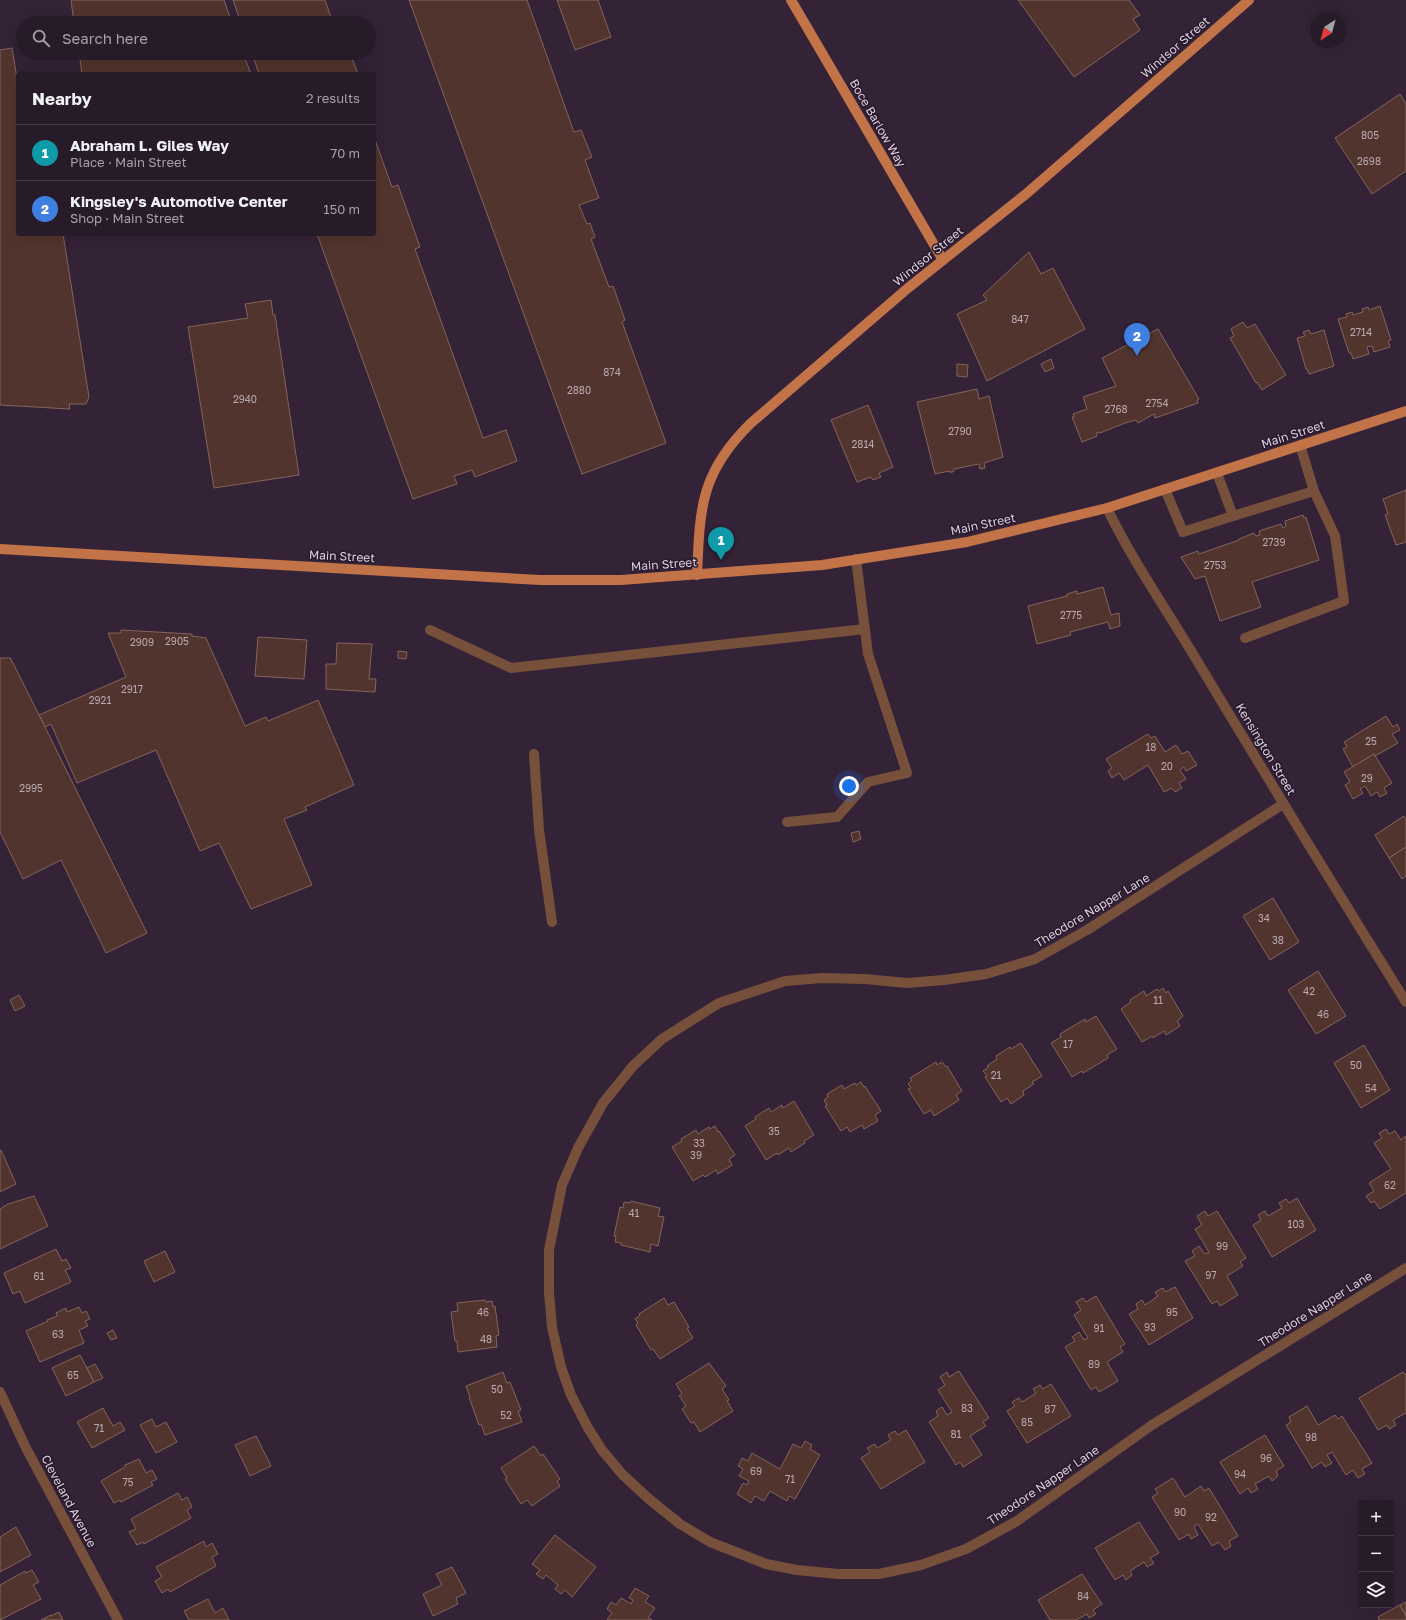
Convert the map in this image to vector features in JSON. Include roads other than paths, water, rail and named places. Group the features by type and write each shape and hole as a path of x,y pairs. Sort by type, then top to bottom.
{"main road":[{"name":"Boce Barlow Way","path":"791,0 943,260"},
{"name":"Windsor Street","path":"697,575 703,500 712,474 724,453 736,438 751,423 908,288 1026,194 1249,0"},
{"name":"Main Street","path":"0,549 540,580 621,580 822,564 968,542 1106,508 1406,411"}],"street":[{"path":"1245,638 1344,601 1335,536 1314,491 1300,445"},
{"path":"1217,472 1233,516"},
{"path":"1165,489 1183,532 1314,491"},
{"name":"Kensington Street","path":"1106,508 1120,536 1170,615 1283,804 1406,1002"},
{"path":"787,822 837,817 868,782 907,773 868,654 856,559"},
{"path":"430,630 511,668 865,629"},
{"path":"534,754 539,830 552,922"},
{"name":"Theodore Napper Lane","path":"1283,804 1087,930 1035,959 986,974 944,980 908,982 822,978 784,981 719,1003 662,1038 633,1066 603,1103 578,1148 562,1185 549,1250 549,1292 552,1327 561,1367 571,1395 588,1428 602,1450 622,1474 649,1499 680,1524 710,1542 766,1564 797,1570 838,1574 879,1574 921,1565 966,1549 1017,1521 1152,1425 1406,1268"},
{"name":"Cleveland Avenue","path":"0,1392 26,1448 118,1620"}],"place":[{"name":"Kingsley's Automotive Center","path":"1137,356"},
{"name":"Abraham L. Giles Way","path":"721,560"}]}
